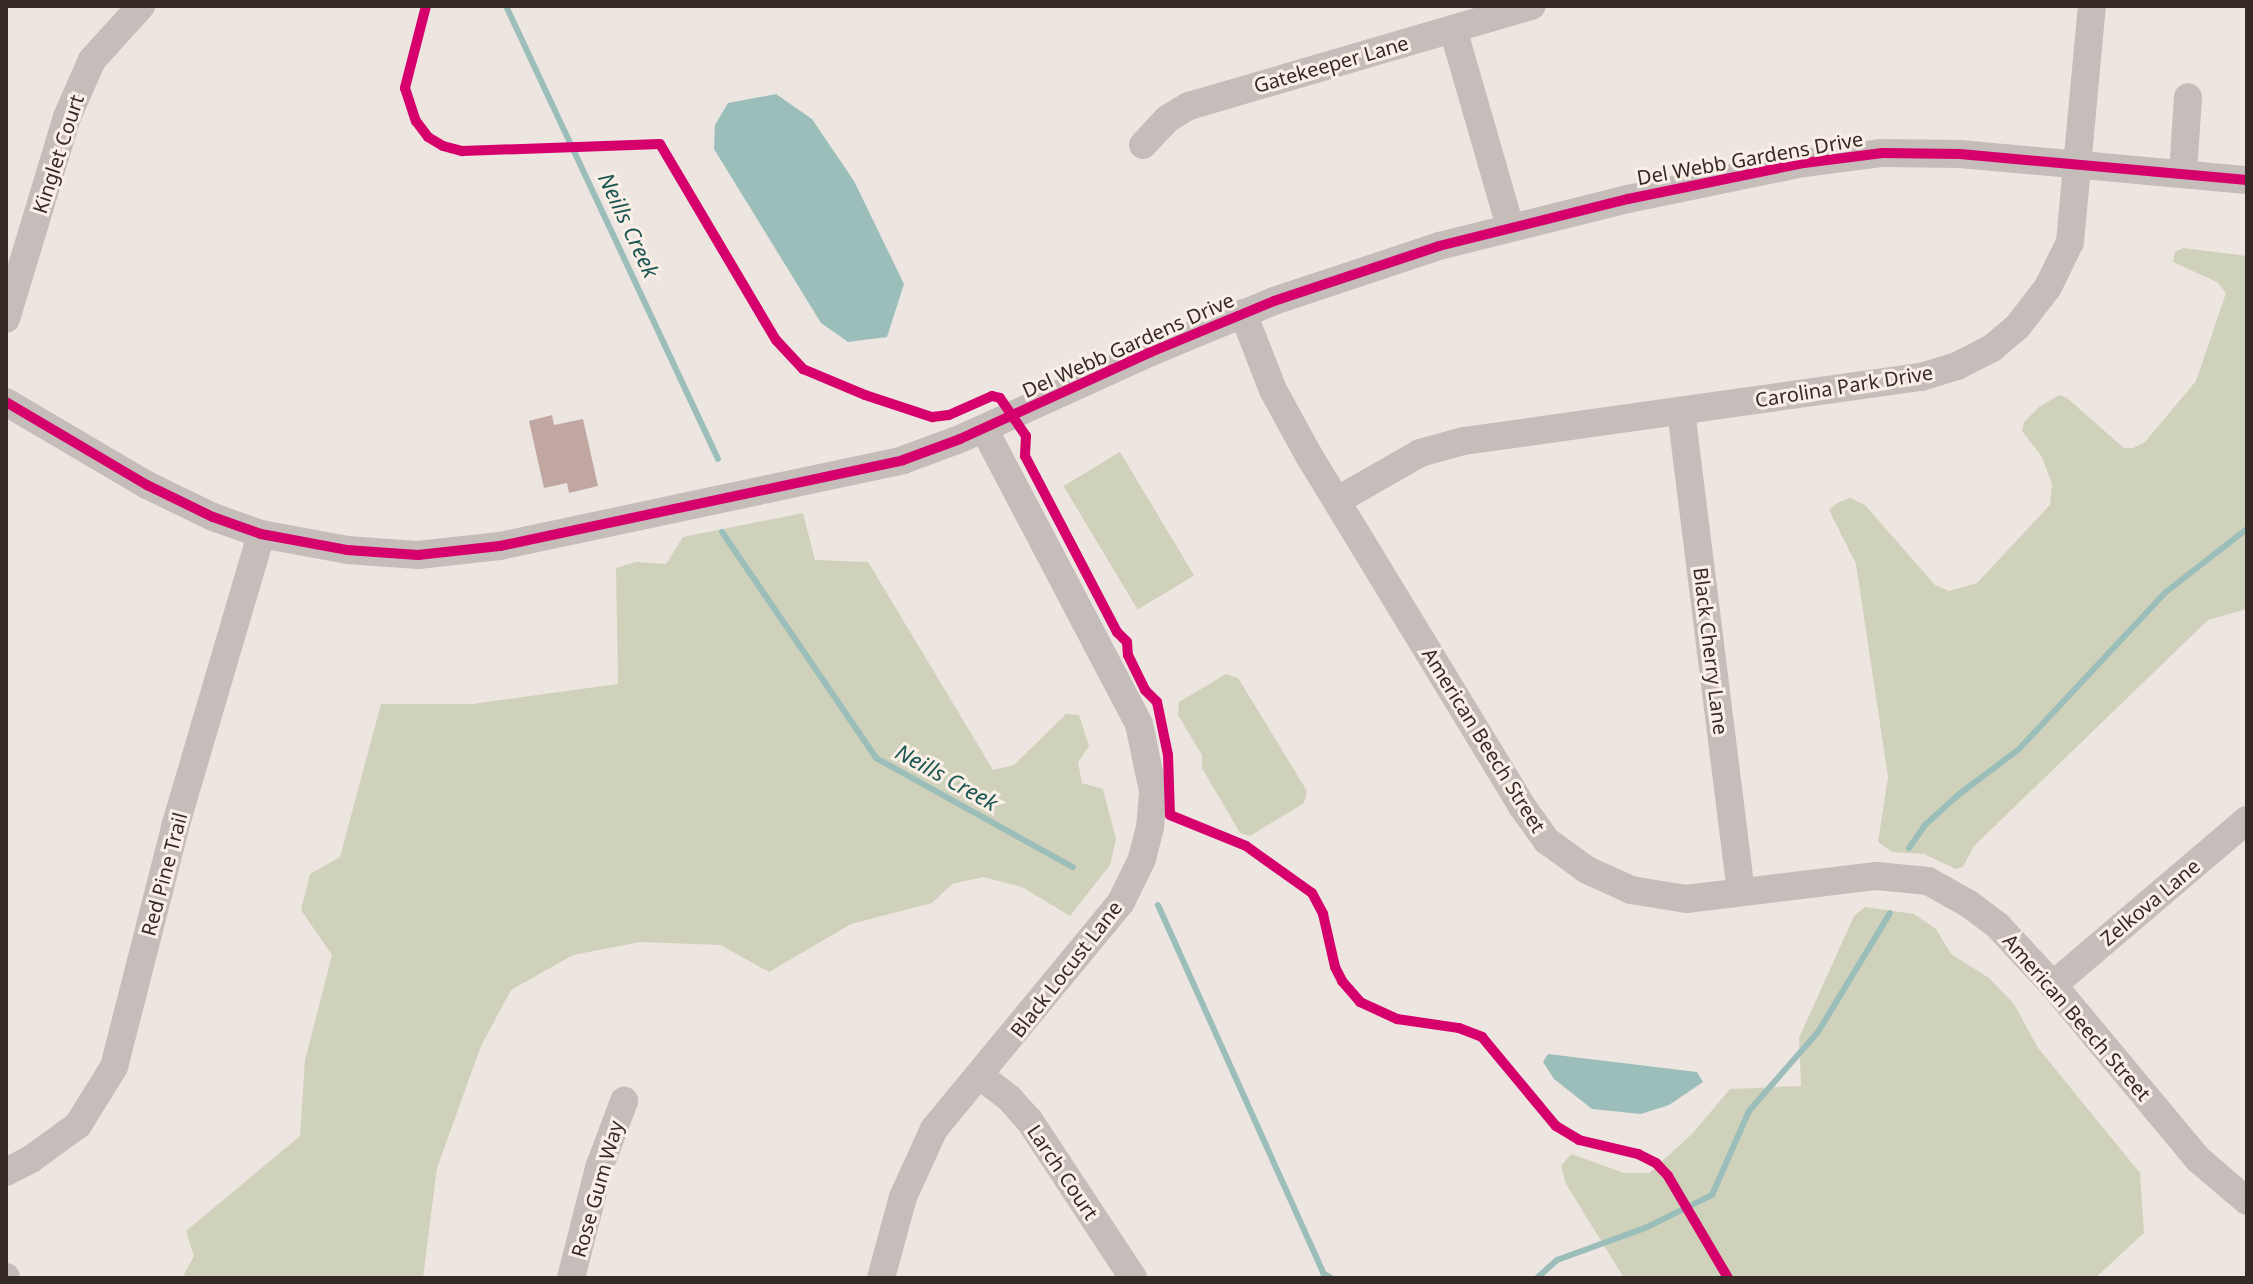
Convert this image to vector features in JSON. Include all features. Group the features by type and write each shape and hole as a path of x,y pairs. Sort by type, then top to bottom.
{"street":[{"name":"Kinglet Court","path":"6,319 67,117 92,60 141,6"},
{"name":"Gatekeeper Lane","path":"1143,145 1167,119 1189,106 1532,6"},
{"name":"Carolina Park Drive","path":"1338,500 1420,453 1464,441 1921,377 1957,366 1992,348 2018,326 2048,287 2070,242 2092,6"},
{"path":"1453,29 1510,227"},
{"path":"2183,174 2188,97"},
{"name":"Del Webb Gardens Drive","path":"6,402 147,485 261,534 347,550 418,555 500,546 903,460 984,429 1243,313 1381,264 1510,227 1628,199 1857,155 1935,152 2247,180"},
{"name":"American Beech Street","path":"1243,313 1273,390 1521,805 1547,841 1587,870 1631,890 1686,899 1877,876 1928,881 1969,904 1998,926 2053,985 2199,1160 2247,1201"},
{"name":"Black Cherry Lane","path":"1681,411 1741,891"},
{"name":"Black Locust Lane","path":"881,1278 916,1162 934,1129 1121,902 1142,859 1150,828 1153,791 1139,724 984,429"},
{"name":"Red Pine Trail","path":"6,1172 31,1159 78,1125 114,1067 175,827 261,534"},
{"name":"Zelkova Lane","path":"2053,985 2247,820"},
{"name":"Larch Court","path":"980,1076 1009,1098 1029,1120 1133,1278"},
{"name":"Rose Gum Way","path":"571,1278 599,1168 624,1101"}],"green space":[{"path":"2183,248 2247,256 2247,609 2208,620 1974,846 1963,867 1956,869 1924,854 1892,852 1878,842 1888,777 1856,564 1829,510 1850,498 1865,505 1935,585 1949,591 1977,583 2050,505 2052,484 2042,457 2022,431 2024,422 2039,407 2059,395 2067,398 2124,448 2133,448 2145,442 2196,381 2226,293 2217,282 2173,262 2175,252"},
{"path":"1120,452 1194,575 1138,609 1063,486"},
{"path":"803,513 815,560 868,562 993,770 1014,765 1066,714 1079,715 1089,746 1078,762 1082,783 1103,789 1116,839 1110,865 1070,916 1022,887 983,877 952,884 932,903 851,924 769,972 721,945 640,942 573,955 511,990 481,1046 437,1168 423,1278 182,1278 194,1256 186,1231 300,1136 305,1060 332,955 301,910 310,874 340,857 381,704 472,704 618,684 616,568 636,562 666,564 683,537"},
{"path":"1226,674 1238,678 1307,791 1304,803 1250,836 1240,833 1202,768 1202,755 1178,715 1179,702"},
{"path":"1865,907 1914,914 1936,929 1951,954 1989,978 2014,1004 2038,1048 2140,1173 2144,1233 2095,1278 1624,1278 1566,1184 1561,1166 1571,1154 1624,1173 1649,1173 1692,1134 1730,1089 1801,1086 1799,1038 1854,916"}],"water":[{"path":"776,94 812,119 854,181 904,284 887,337 848,342 821,323 714,149 715,125 728,103"},
{"path":"1548,1054 1697,1072 1703,1082 1669,1105 1641,1114 1592,1109 1554,1079 1543,1062"}],"building":[{"path":"552,415 554,425 583,419 598,486 569,493 567,483 544,488 529,421"}],"waterway":[{"name":"Neills Creek","path":"506,6 718,459"},
{"path":"1909,848 1925,825 1958,795 2018,750 2166,592 2247,529"},
{"name":"Neills Creek","path":"722,532 876,758 1073,867"},
{"name":"Neills Creek","path":"1158,905 1323,1273 1331,1278"},
{"path":"1537,1278 1557,1260 1645,1228 1712,1195 1749,1111 1818,1032 1890,913"}],"cycle path":[{"path":"426,6 405,88 416,121 428,137 443,146 462,151 660,144 776,340 803,369 865,395 932,417 949,415 992,396 1000,398 1026,436 1025,456 1117,632 1127,642 1128,655 1145,690 1157,702 1168,755 1170,815 1246,846 1312,893 1323,914 1335,967 1342,981 1360,1002 1397,1019 1459,1028 1482,1037 1556,1126 1579,1140 1638,1154 1656,1163 1668,1176 1728,1278"},
{"path":"6,402 147,485 213,517 261,534 347,550 418,555 500,546 903,460 960,439 1151,352 1274,301 1439,246 1628,199 1804,163 1882,153 1960,154 2247,180"}]}
